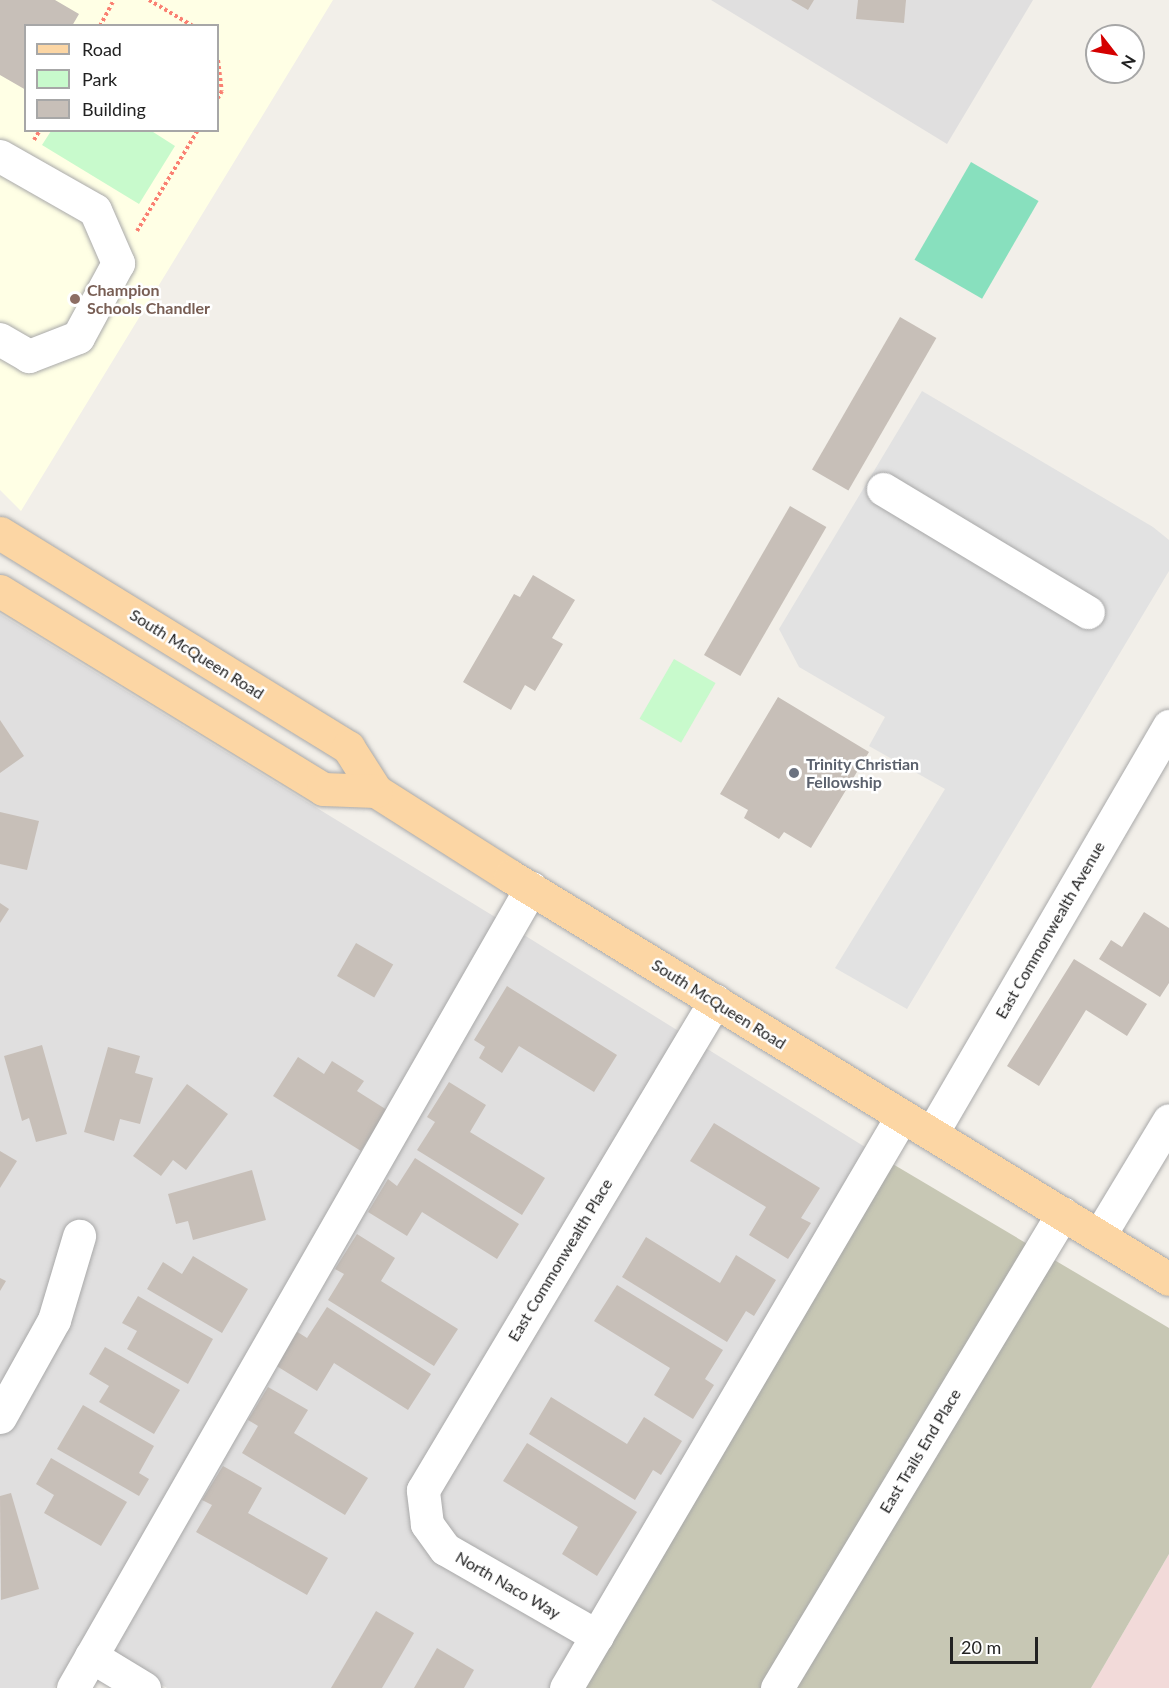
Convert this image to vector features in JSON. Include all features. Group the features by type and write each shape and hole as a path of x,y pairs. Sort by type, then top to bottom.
{"main road":[{"name":"South McQueen Road","path":"0,533 348,747 376,791 1169,1279"},
{"name":"South McQueen Road","path":"0,591 323,789 376,791"}],"street":[{"path":"0,156 94,210 118,263 78,337 29,356 0,339"},
{"path":"883,489 1088,612"},
{"name":"East Commonwealth Avenue","path":"932,1133 1169,726"},
{"path":"73,1688 531,888"},
{"name":"East Commonwealth Place","path":"427,1524 423,1490 715,1001"},
{"path":"566,1688 903,1116"},
{"path":"1099,1236 1169,1120"},
{"name":"East Trails End Place","path":"777,1688 1063,1214"},
{"path":"0,1418 54,1320 79,1236"},
{"name":"North Naco Way","path":"427,1524 445,1550 597,1636"},
{"path":"92,1656 144,1688"}],"path":[{"path":"101,24 114,0"},
{"path":"148,0 190,24"},
{"path":"219,68 222,91 219,96"},
{"path":"118,263 197,132"}],"shaded area":[{"name":"Champion Schools Chandler","path":"0,0 333,0 21,511 0,490"},
{"path":"711,0 1033,0 947,144"},
{"path":"922,391 1153,527 1169,540 1169,571 907,1009 835,968 945,789 869,746 885,717 799,667 779,629"},
{"path":"0,614 500,920 886,1160 577,1688 167,1688 83,1638 54,1688 0,1688"},
{"path":"886,1160 1169,1328 1169,1554 1091,1688 577,1688"},
{"path":"1169,1554 1169,1688 1091,1688"}],"green space":[{"path":"50,132 153,132 175,146 139,204 42,145"},
{"path":"971,162 1039,201 982,299 914,260"},
{"path":"674,659 716,683 681,743 640,719"}],"building":[{"path":"0,0 55,0 79,14 73,24 24,24 24,89 0,75"},
{"path":"791,0 814,0 808,10"},
{"path":"858,0 906,0 904,23 856,19"},
{"path":"900,317 936,338 848,490 812,469"},
{"path":"790,506 826,527 740,676 704,655"},
{"path":"533,575 575,600 552,638 563,644 535,691 525,685 511,710 463,682 514,594 520,597"},
{"name":"Trinity Christian Fellowship","path":"778,697 869,752 811,848 784,832 779,839 744,818 748,810 720,794"},
{"path":"0,720 24,756 0,773"},
{"path":"0,812 39,821 27,870 0,864"},
{"path":"0,903 9,909 0,923"},
{"path":"1144,912 1169,928 1169,983 1160,997 1099,959 1111,940 1122,947"},
{"path":"356,943 393,964 374,997 337,976"},
{"path":"1074,959 1147,1004 1127,1036 1086,1010 1039,1086 1007,1066"},
{"path":"507,986 617,1055 594,1092 519,1046 502,1073 479,1058 485,1047 474,1040"},
{"path":"42,1045 67,1134 36,1142 29,1118 22,1121 4,1056"},
{"path":"108,1047 140,1056 135,1073 153,1078 140,1124 120,1119 114,1141 84,1132"},
{"path":"298,1057 324,1074 332,1061 364,1081 357,1091 387,1110 361,1151 273,1096"},
{"path":"449,1082 486,1105 470,1132 545,1178 522,1215 417,1150 435,1122 427,1117"},
{"path":"187,1084 228,1114 186,1170 173,1160 161,1176 133,1156"},
{"path":"714,1123 820,1188 801,1218 811,1223 788,1259 749,1235 766,1207 690,1161"},
{"path":"0,1151 17,1161 0,1188"},
{"path":"415,1158 519,1224 497,1259 422,1212 407,1236 368,1212 388,1179 397,1186"},
{"path":"252,1170 266,1220 193,1240 188,1221 176,1224 168,1194"},
{"path":"357,1234 395,1258 381,1281 458,1329 434,1366 328,1300 344,1274 335,1269"},
{"path":"646,1237 720,1283 736,1255 776,1280 754,1316 746,1311 727,1342 622,1277"},
{"path":"193,1256 248,1289 222,1333 147,1289 163,1262 182,1274"},
{"path":"0,1278 6,1281 0,1291"},
{"path":"617,1285 723,1350 705,1379 714,1385 693,1419 654,1395 670,1368 594,1321"},
{"path":"138,1296 213,1339 188,1384 127,1349 137,1331 122,1323"},
{"path":"327,1307 431,1374 408,1410 334,1363 317,1391 275,1365 296,1331 307,1338"},
{"path":"105,1347 180,1390 154,1434 99,1402 109,1386 89,1374"},
{"path":"268,1387 308,1410 294,1433 368,1478 345,1515 242,1453 258,1426 248,1420"},
{"path":"551,1397 627,1444 644,1417 682,1441 661,1475 653,1470 635,1500 529,1434"},
{"path":"83,1405 154,1446 139,1473 149,1479 139,1496 57,1449"},
{"path":"527,1443 637,1512 597,1576 562,1554 578,1527 503,1481"},
{"path":"51,1458 127,1502 101,1546 44,1513 54,1495 36,1484"},
{"path":"223,1466 262,1488 248,1513 328,1558 307,1595 196,1532 212,1505 202,1500"},
{"path":"11,1493 39,1589 1,1600 0,1496"},
{"path":"376,1611 414,1633 382,1688 331,1688"},
{"path":"437,1648 474,1670 464,1688 414,1688"}],"place":[{"name":"Champion Schools Chandler","path":"75,299"},
{"name":"Trinity Christian Fellowship","path":"794,773"}]}
